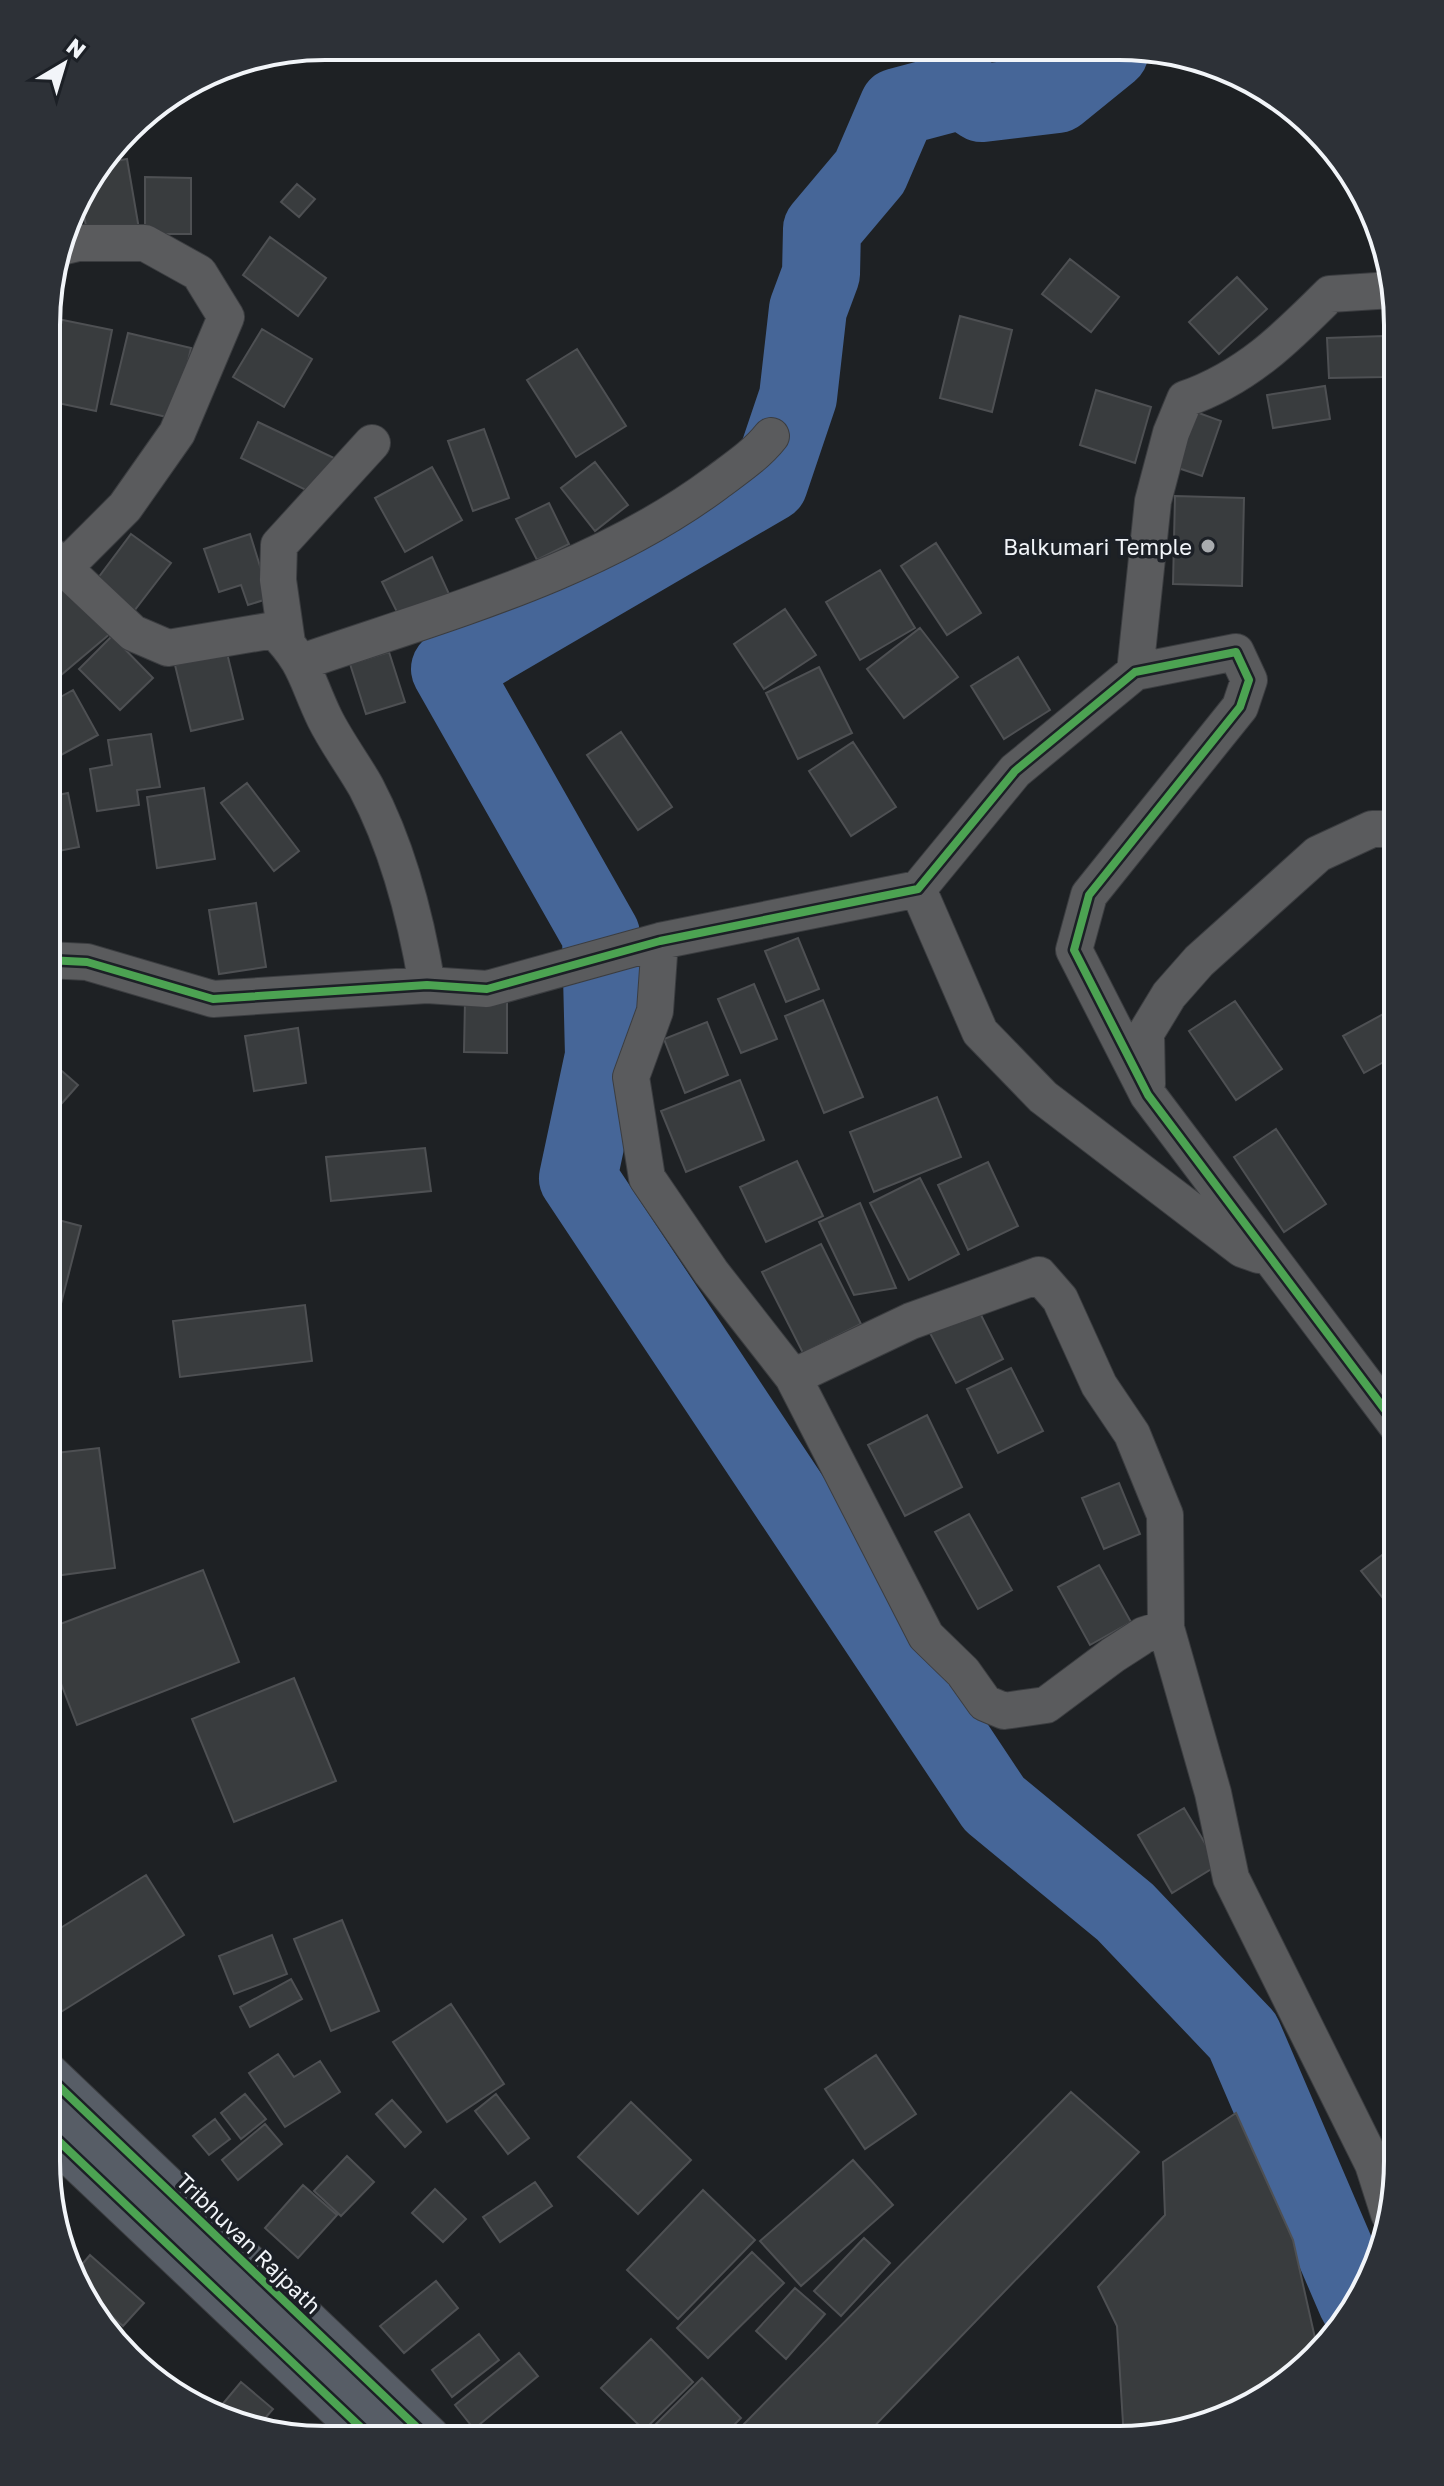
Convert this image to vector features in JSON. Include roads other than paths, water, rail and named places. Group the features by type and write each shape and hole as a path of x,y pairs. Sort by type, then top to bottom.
{"highway":[{"name":"Tribhuvan Rajpath","path":"60,2087 415,2426"},
{"path":"60,2142 359,2426"}],"street":[{"path":"60,557 125,507 177,433 226,317 199,273 145,243 73,244"},
{"path":"1135,672 1153,501 1171,433 1185,399 1220,387 1275,350 1330,294 1381,291"},
{"path":"295,652 512,589 599,551 685,506 758,453 771,436"},
{"path":"372,443 279,545 278,580 295,652 325,719 367,789 394,855 417,923 427,985"},
{"path":"60,564 133,633 168,648 274,630 295,652"},
{"path":"60,961 87,962 213,999 427,985 487,989 568,964 660,941 918,889 1015,771 1135,672 1236,652 1249,680 1240,707 1089,895 1074,950 1148,1095 1383,1408"},
{"path":"1148,1095 1146,1033 1169,995 1199,961 1318,854 1372,829 1384,829"},
{"path":"918,889 980,1032 1043,1097 1242,1249 1271,1259"},
{"path":"660,941 655,1011 631,1077 647,1178 711,1272 793,1377 926,1636 963,1672 985,1703 1004,1711 1046,1705 1144,1635 1166,1628"},
{"path":"793,1377 911,1321 1039,1275 1060,1299 1099,1385 1132,1434 1165,1515 1166,1628 1213,1793 1231,1878 1373,2164 1382,2191"}],"waterway":[{"path":"1099,60 1057,94 982,103 962,90 898,107 870,172 822,229 821,274 808,309 798,397 769,483 450,669 601,935 604,1056 578,1178 994,1804 1125,1912 1243,2036 1351,2288"}],"place":[{"name":"Balkumari Temple","path":"1208,546"}]}
